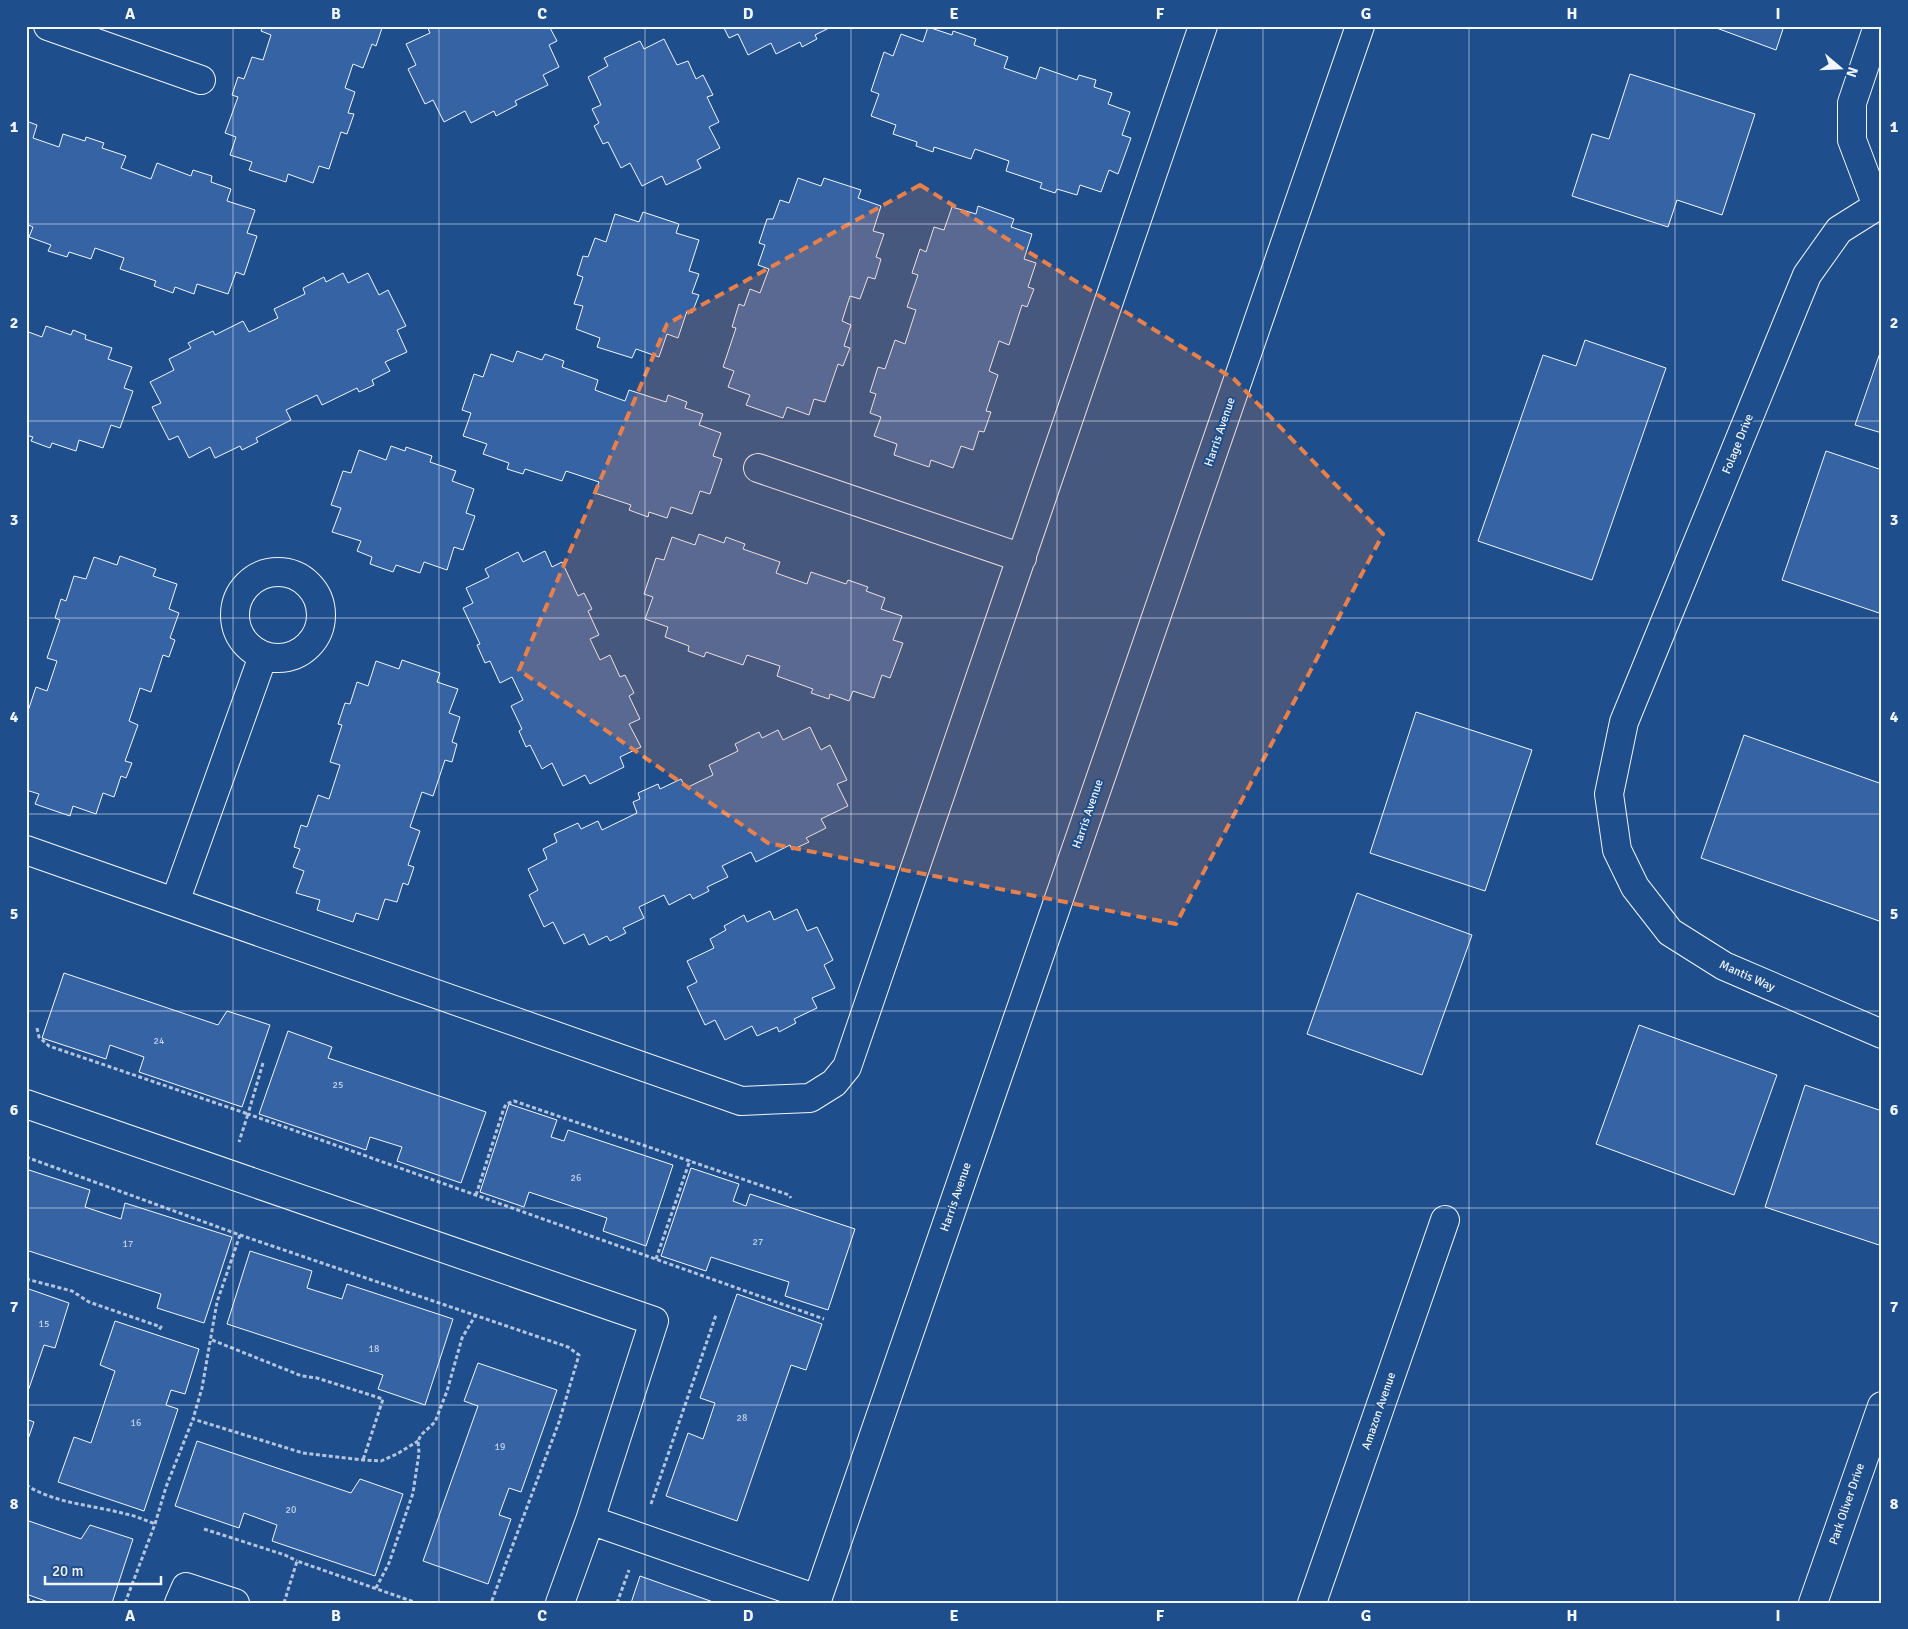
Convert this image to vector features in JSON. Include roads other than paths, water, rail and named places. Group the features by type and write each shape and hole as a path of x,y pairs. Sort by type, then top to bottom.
{"street":[{"path":"48,26 200,80"},
{"path":"26,850 742,1101 810,1098 834,1084 847,1067 1203,26"},
{"name":"Harris Avenue","path":"817,1601 1360,26"},
{"name":"Folage Drive","path":"1635,887 1617,850 1609,794 1624,722 1807,275 1840,230 1879,204 1852,140 1852,103 1878,26"},
{"path":"758,468 1022,558"},
{"path":"175,902 263,656"},
{"name":"Mantis Way","path":"1635,887 1670,932 1724,966 1882,1034"},
{"path":"26,1104 654,1321 590,1520 560,1603"},
{"name":"Amazon Avenue","path":"1312,1603 1445,1220"},
{"name":"Park Oliver Drive","path":"1813,1603 1882,1406"},
{"path":"590,1520 817,1601"},
{"path":"179,1603 186,1587 235,1603"}]}
